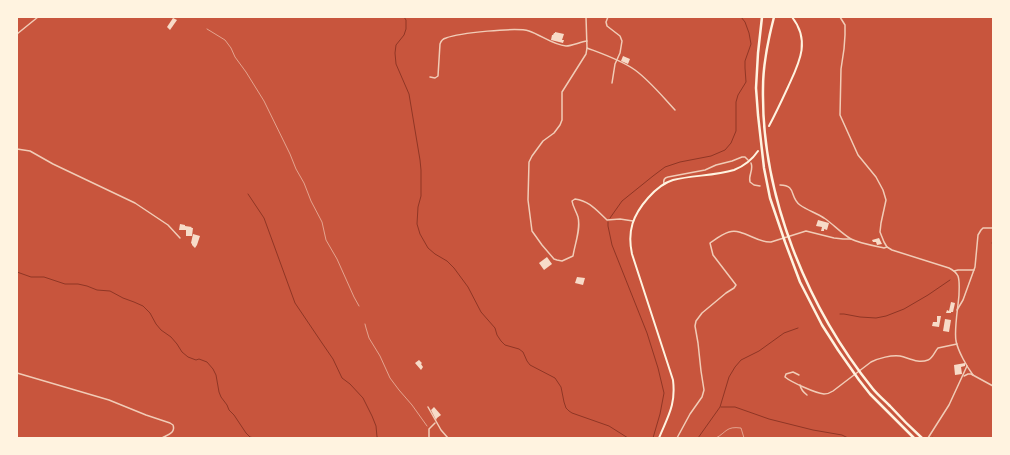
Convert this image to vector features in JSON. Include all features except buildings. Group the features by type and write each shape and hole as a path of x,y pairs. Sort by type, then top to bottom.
{"highway":[{"path":"762,17 756,88 758,115 764,168 770,198 785,242 800,282 822,325 838,350 870,394 914,438"},
{"path":"774,17 766,53 763,88 763,114 766,142 776,198 790,240 805,280 827,322 842,346 874,390 922,438"}],"main road":[{"path":"769,126 797,68 802,53 801,34 797,23 792,17"},
{"path":"659,438 672,406 674,391 673,380 632,254 630,237 633,221 645,201 664,184 676,180 734,170 750,160 758,151"}],"street":[{"path":"17,34 38,17"},
{"path":"586,17 586,54 562,92 562,120 554,133 543,142 529,162 528,200 532,231 554,259 562,261 573,256 578,235 578,216 572,202 576,199 585,201 591,205 606,220 620,219 633,221"},
{"path":"608,17 606,22 607,26 622,38 622,44 614,69 612,83"},
{"path":"840,17 844,25 845,35 841,69 840,115 858,155 876,177 883,190 886,200 880,228 881,236 888,247 897,252 949,268 958,276 957,344 973,375"},
{"path":"430,77 435,78 438,76 440,44 442,40 447,37 513,30 528,31 564,45 587,41"},
{"path":"587,48 628,65 642,76 675,110"},
{"path":"17,149 30,151 53,164 135,203 168,225 180,238"},
{"path":"664,184 665,178 668,177 705,170 716,164 732,161 742,157 745,157 748,160"},
{"path":"751,163 752,169 749,178 750,182 754,185 760,186"},
{"path":"780,185 789,187 792,190 793,198 796,202 824,218 851,239"},
{"path":"957,310 963,300 974,270 978,235 983,228 993,228"},
{"path":"677,438 691,412 702,397 704,390 695,323 702,313 736,285 713,255 710,243 732,231 740,232 761,241 771,242 808,231 834,238 851,239 884,248 888,247"},
{"path":"954,271 962,269 974,270"},
{"path":"798,375 793,372 786,374 785,377 800,385 824,394 833,391 877,359 901,356 917,361 927,360 930,359 938,348 957,344"},
{"path":"928,438 949,405 967,369 967,365"},
{"path":"963,377 969,368"},
{"path":"17,373 109,400 173,425 173,432 162,438"},
{"path":"966,374 973,375 993,386"},
{"path":"800,385 802,391 807,395"},
{"path":"428,407 441,430 448,438"},
{"path":"429,438 429,429 436,422"}],"path":[{"path":"207,29 225,40 264,102 304,183 322,222 326,240 337,259 359,306"},
{"path":"365,324 369,338 380,356 390,378 429,429"},
{"path":"716,438 726,430 736,427 741,428 744,438"}],"waterway":[{"path":"404,17 406,20 406,29 404,35 396,45 395,53 396,64 409,94 420,160 421,196 418,207 417,224 420,234 428,248 447,261 454,268 468,287 481,312 495,328 501,341 505,345 519,349 523,352 530,365 555,378 561,387 564,402 569,411 609,426 628,438"},
{"path":"610,218 622,201 665,167 680,162 711,156 725,150 731,143 736,131 736,102 738,95 746,82 745,61 751,44 745,22 741,17"},
{"path":"248,194 264,218 295,303 333,359 342,378 363,398 372,416 376,426 377,437 379,438"},
{"path":"608,222 612,245 647,333 664,393 653,438"},
{"path":"17,272 31,277 44,277 65,284 78,284 97,290 110,291 143,306 150,313 161,330 171,337 182,352 188,357 207,362 213,369 216,375 221,397 246,433 250,437 254,438"},
{"path":"840,314 876,318 886,316 904,309 950,280"},
{"path":"698,438 720,407 729,377 741,360 759,351 784,333 798,328"},
{"path":"721,407 735,407 769,419 813,430 842,435 848,438"}]}
